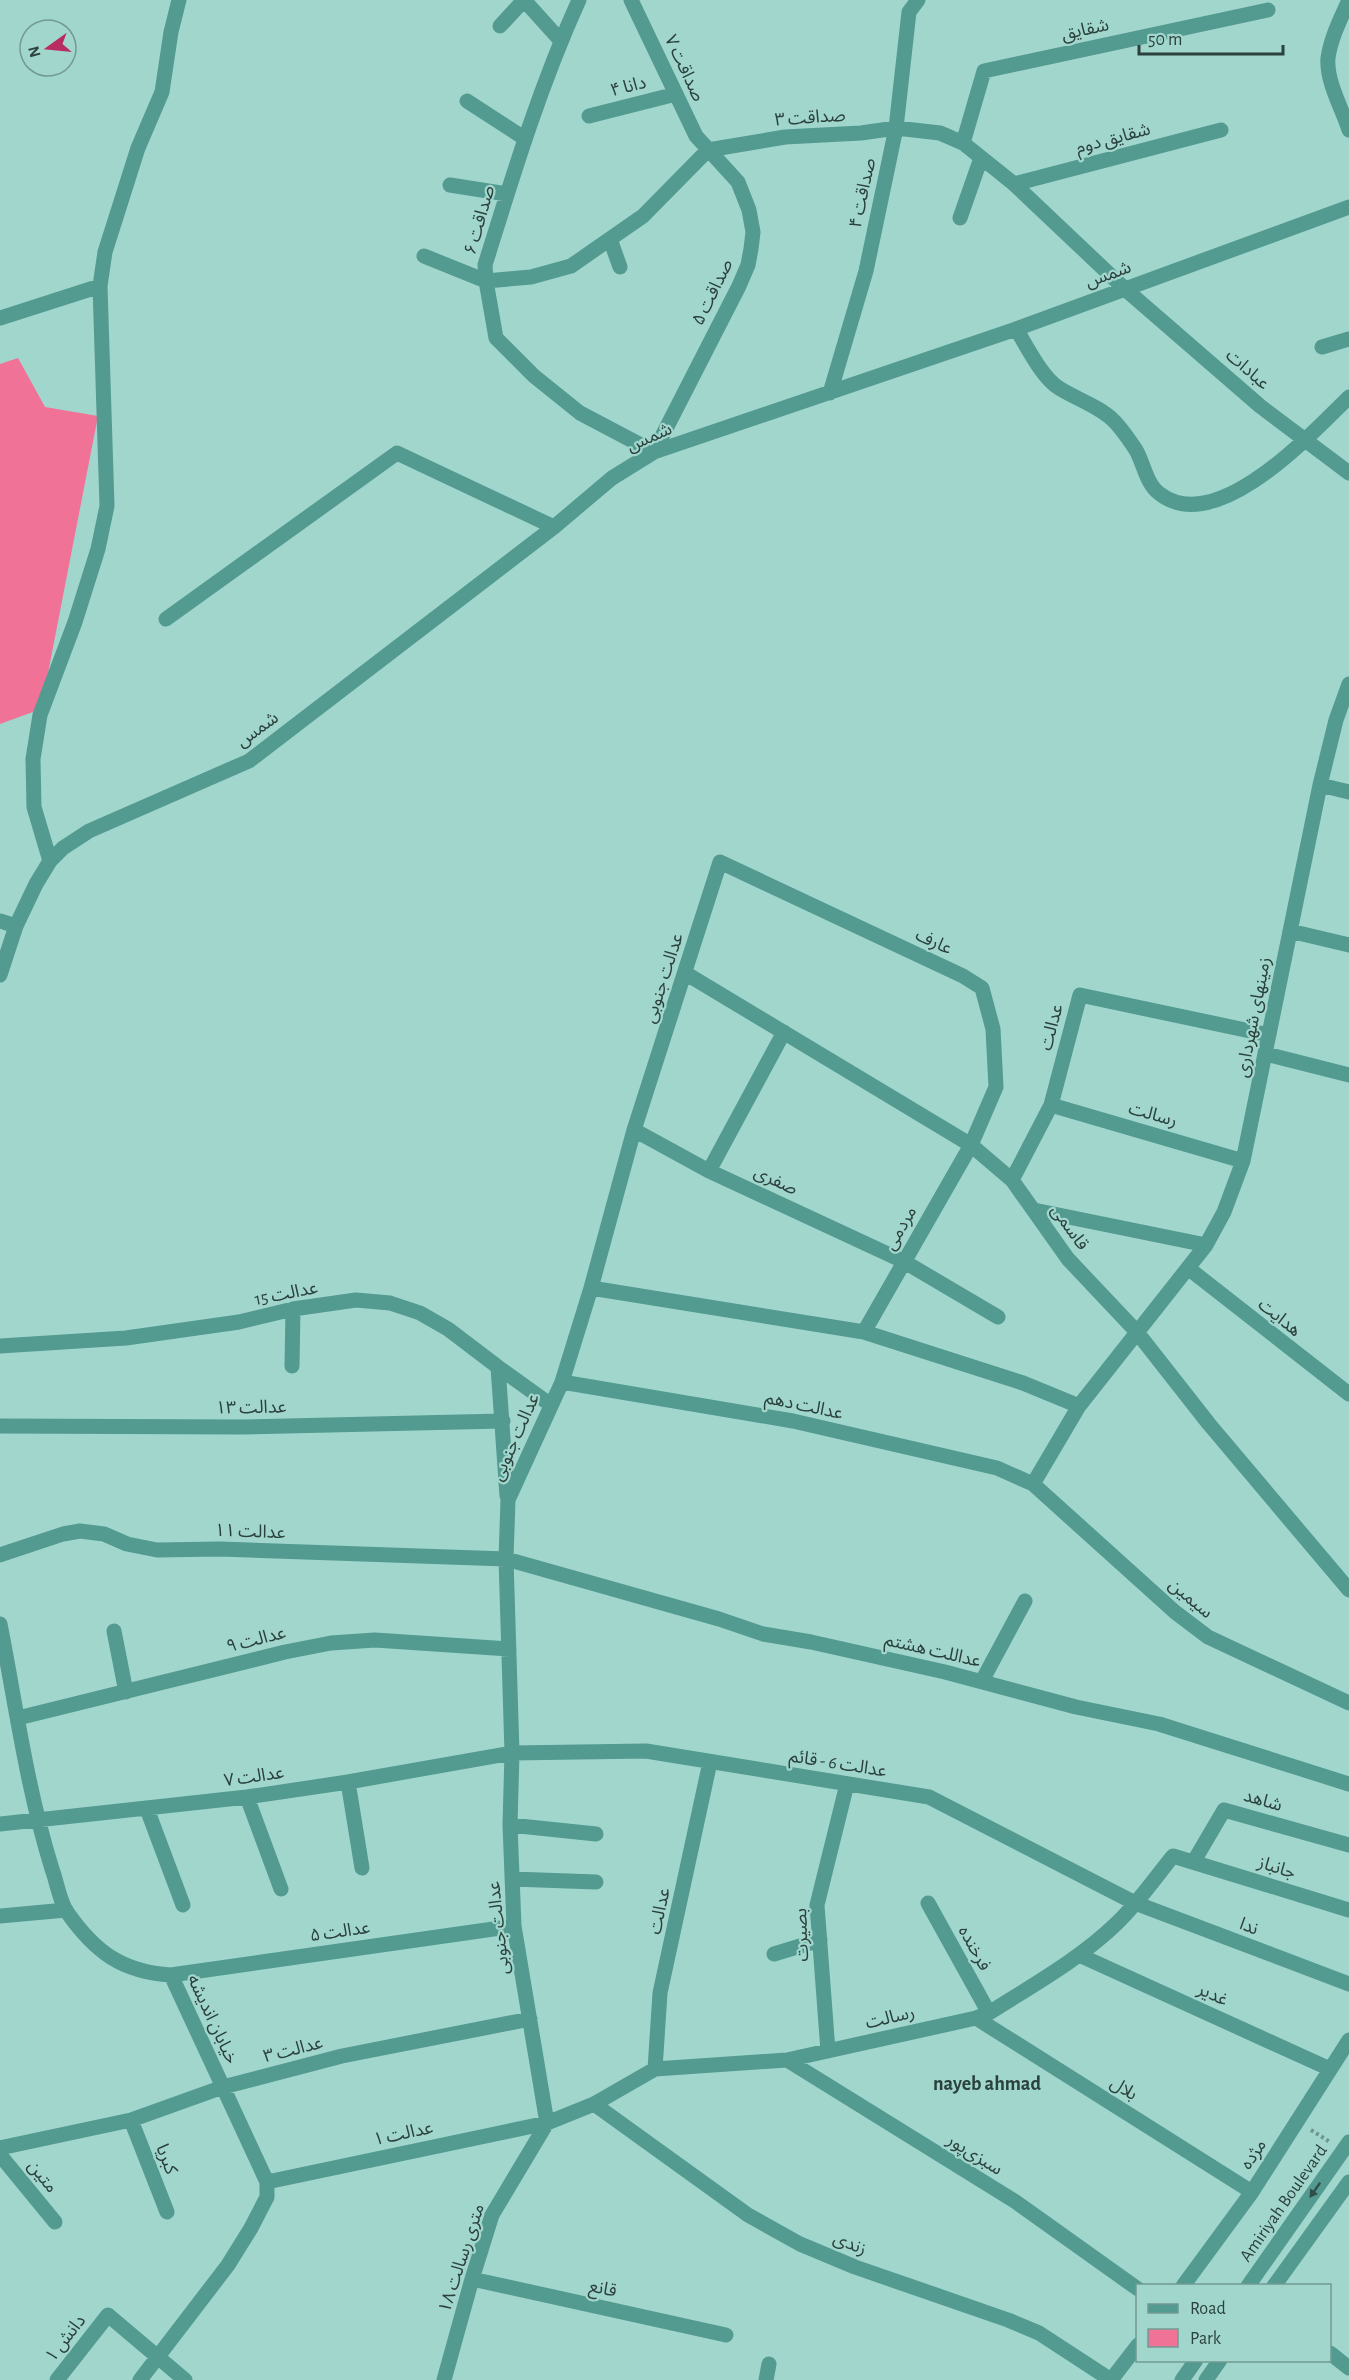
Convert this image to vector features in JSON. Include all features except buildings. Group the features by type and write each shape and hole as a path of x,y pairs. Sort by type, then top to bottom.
{"street":[{"path":"0,975 16,927 36,884 50,861 34,807 33,759 40,715 75,622 99,549 107,506 100,286 108,242 138,148 162,92 171,32 179,0"},
{"path":"500,26 524,0 561,41"},
{"name":"صداقت ۶","path":"579,0 524,138 485,265 486,281 496,338 534,376 580,413 654,452"},
{"name":"صداقت ۷","path":"631,0 696,136 708,150"},
{"name":"صداقت ۴","path":"830,393 866,271 896,128 909,12 918,0"},
{"path":"1349,0 1334,35 1328,59 1329,74 1349,130"},
{"name":"شقایق","path":"963,143 984,71 1268,10"},
{"name":"دانا ۴","path":"589,116 676,94"},
{"path":"467,101 524,138"},
{"name":"صداقت ۳","path":"708,150 785,137 861,133 896,128 940,133 963,143 1014,184 1125,288"},
{"name":"شقایق دوم","path":"1014,184 1221,130"},
{"path":"424,256 486,281 531,277 571,266 643,216 708,150"},
{"name":"صداقت ۵","path":"654,452 739,286 752,249 753,232 749,210 738,182 708,150"},
{"path":"960,218 981,159"},
{"path":"450,185 507,194"},
{"name":"شمس","path":"50,861 63,848 89,831 249,760 554,527 612,478 654,452 1016,330 1349,207"},
{"path":"610,239 620,267"},
{"path":"0,318 100,286"},
{"name":"عبادات","path":"1125,288 1260,406 1349,473"},
{"path":"1016,330 1057,387 1114,420 1136,451 1157,492 1173,502 1197,504 1230,496 1285,458 1349,397"},
{"path":"1322,347 1349,339"},
{"path":"166,619 397,453 554,527"},
{"name":"زمینهای شهرداری","path":"1033,1484 1079,1406 1206,1245 1224,1212 1243,1161 1320,785 1336,720 1349,684"},
{"path":"1320,785 1349,792"},
{"name":"عدالت جنوبی","path":"547,2123 514,1926 506,1559 508,1500 562,1382 591,1288 634,1130 720,862"},
{"name":"عارف","path":"720,862 963,976 982,988 993,1029 996,1088 971,1145"},
{"path":"0,921 16,927"},
{"path":"1290,931 1349,945"},
{"name":"قاسمی","path":"685,973 971,1145 1012,1180 1068,1258 1136,1331 1209,1424 1349,1590"},
{"name":"عدالت","path":"1012,1180 1051,1105 1080,995 1269,1035"},
{"path":"710,1171 784,1032"},
{"path":"1266,1054 1349,1075"},
{"name":"رسالت","path":"1051,1105 1243,1161"},
{"name":"صفری","path":"634,1130 710,1171 903,1261 998,1317"},
{"name":"مردمی","path":"864,1332 971,1145"},
{"path":"1034,1210 1206,1245"},
{"name":"هدایت","path":"1188,1268 1349,1394"},
{"path":"591,1288 864,1332 1023,1383 1079,1406"},
{"name":"عدالت 15","path":"0,1346 126,1338 239,1322 292,1309 356,1300 390,1303 420,1313 448,1329 550,1404"},
{"path":"292,1309 292,1366"},
{"path":"498,1367 508,1500"},
{"name":"عدالت دهم","path":"562,1382 793,1420 997,1468 1033,1484"},
{"name":"عدالت ۱۳","path":"0,1426 242,1427 503,1420"},
{"name":"سیمین","path":"1033,1484 1175,1612 1208,1637 1349,1703"},
{"name":"عدالت ۱۱","path":"0,1556 63,1534 80,1531 104,1534 127,1544 157,1550 219,1549 506,1559"},
{"name":"عداللت هشتم","path":"506,1559 719,1619 763,1634 811,1642 982,1681 1076,1707 1159,1724 1349,1784"},
{"path":"982,1681 1024,1601"},
{"name":"خیابان اندیشه","path":"0,1624 37,1820 66,1910 98,1948 122,1965 148,1973 171,1975 267,2182"},
{"path":"114,1631 126,1692"},
{"name":"عدالت ۹","path":"18,1718 285,1652 352,1641 375,1640 509,1649"},
{"name":"عدالت 6 - قائم","path":"512,1753 646,1751 929,1797 1135,1903"},
{"name":"عدالت ۷","path":"0,1824 247,1797 512,1753"},
{"name":"عدالت","path":"655,2069 660,1993 710,1762"},
{"path":"348,1782 362,1868"},
{"name":"بصیرت","path":"828,2051 818,1905 847,1785"},
{"path":"247,1797 281,1889"},
{"path":"147,1809 183,1905"},
{"name":"شاهد","path":"1194,1862 1224,1810 1349,1845"},
{"path":"510,1825 596,1834"},
{"name":"رسالت","path":"547,2123 594,2104 655,2069 787,2060 983,2015 1079,1955 1118,1923 1173,1856 1194,1862"},
{"name":"جانباز","path":"1194,1862 1349,1910"},
{"path":"512,1879 596,1882"},
{"name":"فرخنده","path":"928,1903 983,2015"},
{"name":"ندا","path":"1135,1903 1349,1984"},
{"path":"0,1916 66,1910"},
{"name":"عدالت ۵","path":"171,1975 514,1926"},
{"path":"774,1954 820,1940"},
{"name":"غدیر","path":"1079,1955 1330,2069"},
{"name":"بلال","path":"983,2015 1252,2192"},
{"name":"عدالت ۳","path":"0,2148 131,2120 222,2087 342,2056 530,2019"},
{"name":"مژده","path":"1184,2284 1252,2192 1349,2040"},
{"name":"سبزی‌پور","path":"787,2060 1016,2202 1136,2288"},
{"name":"زندی","path":"594,2104 748,2215 800,2244 855,2267 1039,2333 1111,2380"},
{"name":"کبریا","path":"131,2120 166,2212"},
{"name":"عدالت ۱","path":"267,2182 547,2123"},
{"name":"۱۸ متری رسالت","path":"444,2380 492,2215 547,2123"},
{"name":"Amiriyah Boulevard","path":"1249,2284 1346,2146"},
{"name":"متین","path":"0,2155 55,2222"},
{"path":"140,2380 228,2265 267,2197 267,2182"},
{"path":"1276,2284 1343,2203 1349,2182"},
{"name":"قانع","path":"472,2279 726,2335"},
{"name":"دانش ۱","path":"57,2380 108,2315 157,2357"},
{"path":"1111,2380 1136,2346"},
{"path":"1331,2354 1349,2368"},
{"path":"157,2357 185,2380"},
{"path":"1182,2380 1195,2362"},
{"path":"1206,2380 1219,2362"},
{"path":"766,2380 769,2364"}],"path":[{"path":"1298,2122 1346,2146"}],"green space":[{"path":"18,358 45,407 98,416 41,709 0,724 0,364"}],"district":[{"name":"nayeb ahmad","path":"987,2083"}]}
